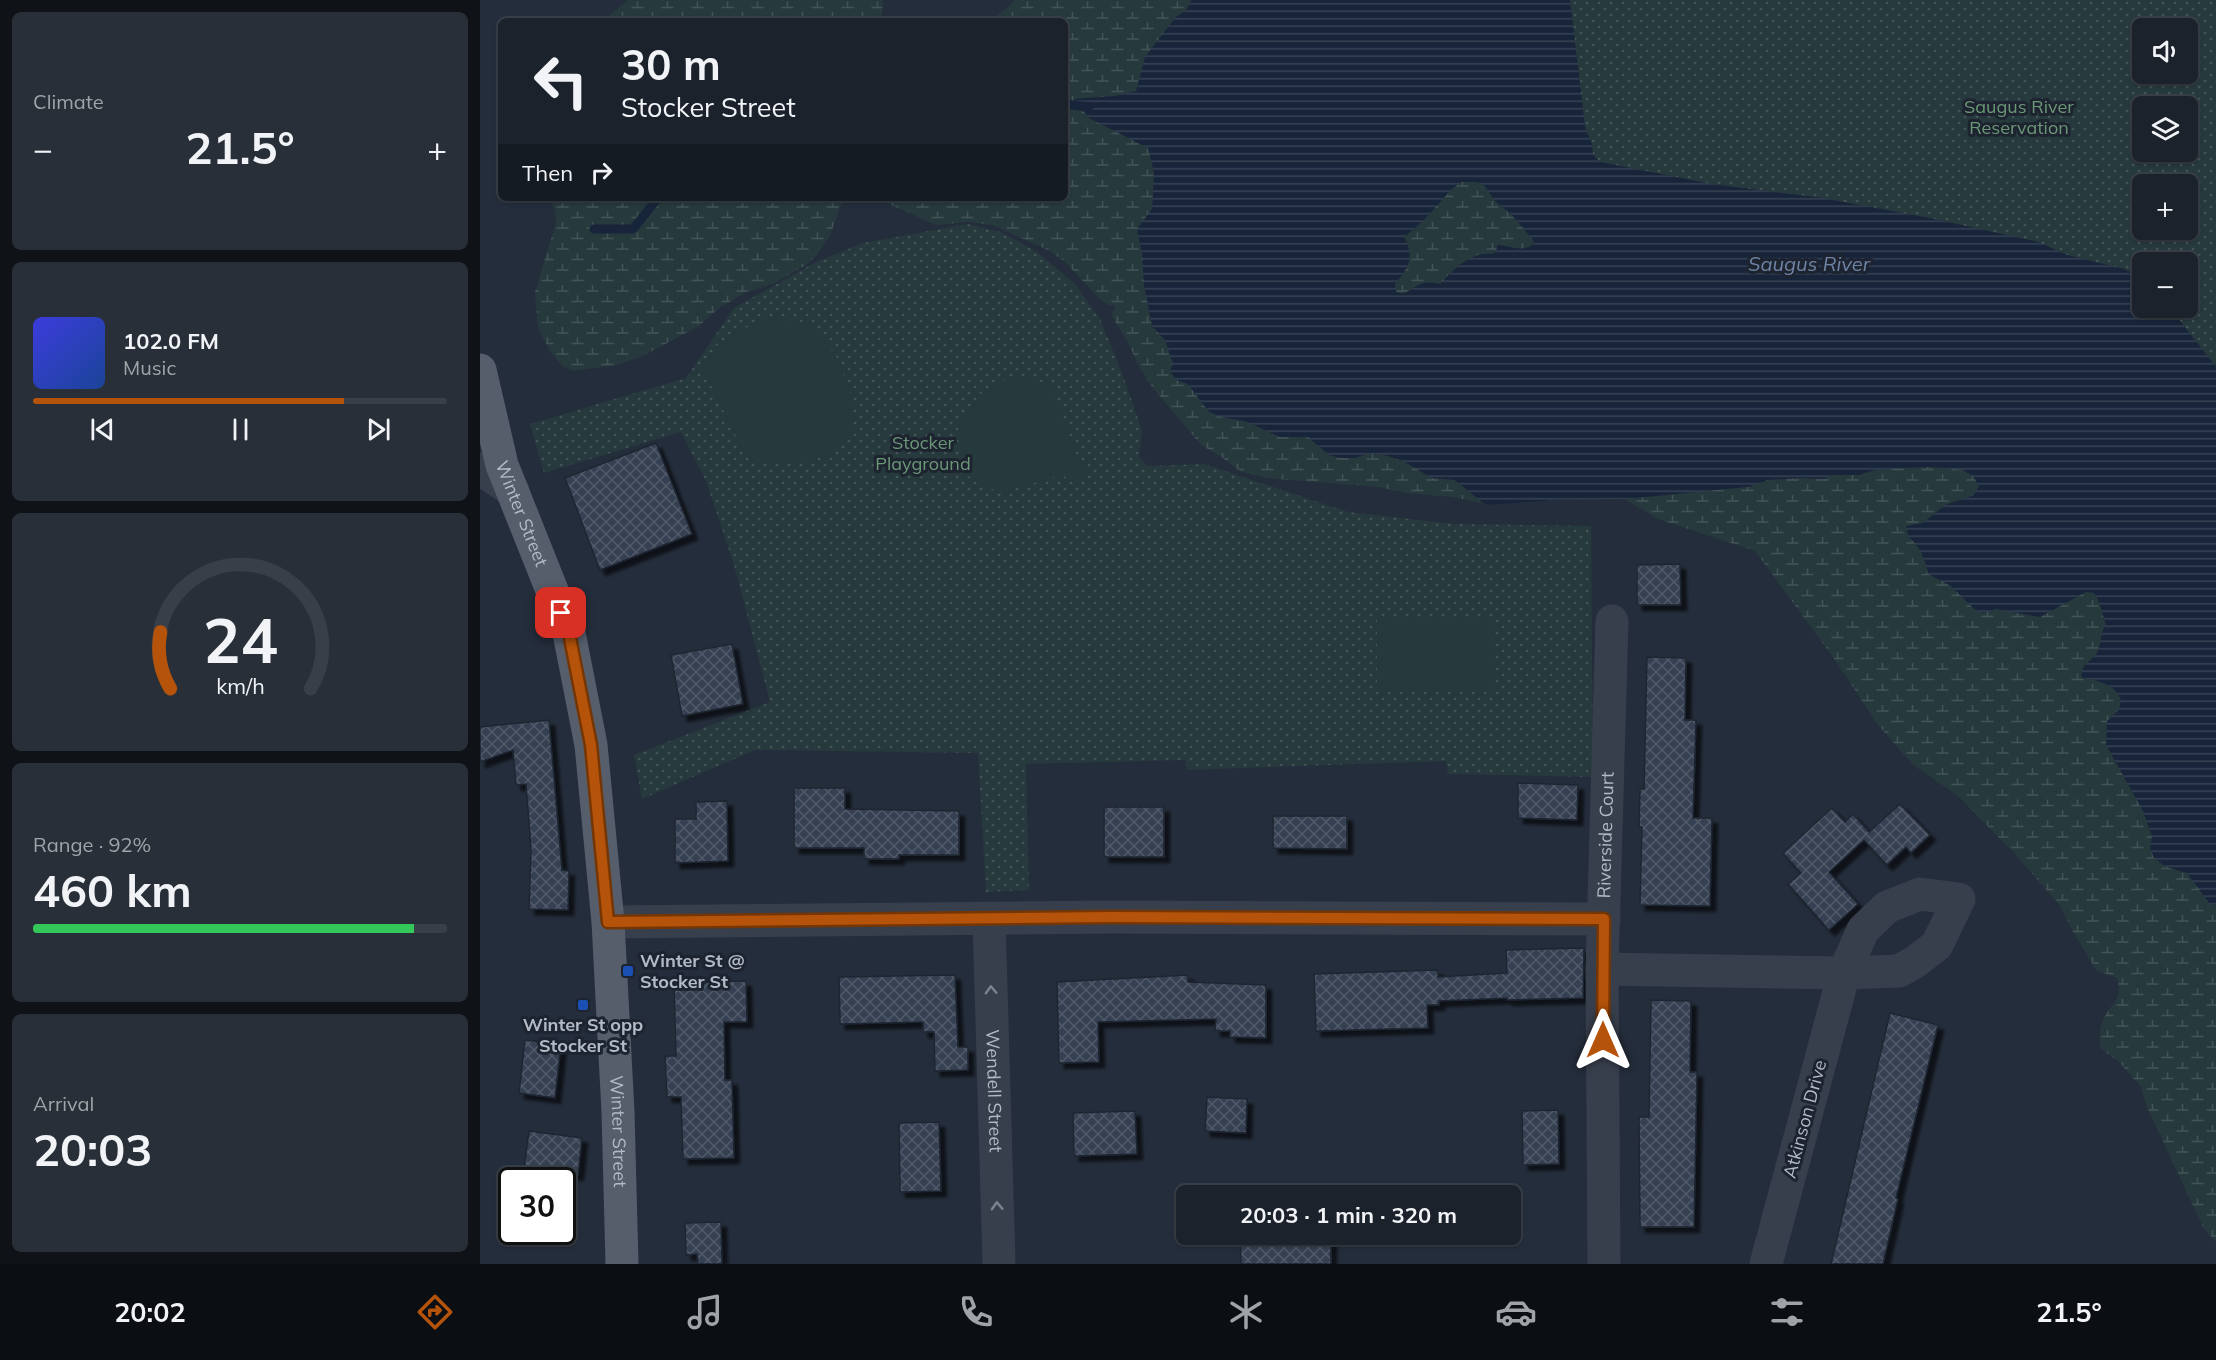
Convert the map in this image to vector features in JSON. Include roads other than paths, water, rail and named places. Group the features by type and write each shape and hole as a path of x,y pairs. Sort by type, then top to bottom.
{"main road":[{"name":"Winter Street","path":"480,370 502,465 569,633 591,745 608,922 618,1112 622,1264"}],"street":[{"path":"480,469 513,491"},
{"name":"Riverside Court","path":"1604,1264 1602,969 1612,621"},
{"path":"608,922 989,919 1604,919"},
{"name":"Wendell Street","path":"989,919 999,1264"},
{"name":"Atkinson Drive","path":"1602,969 1844,973 1766,1264"}],"water":[{"name":"Saugus River","path":"1191,0 1570,0 1585,127 1592,144 1593,155 1600,162 1711,184 1822,198 1929,218 2038,242 2067,255 2132,273 2132,318 2178,318 2216,367 2216,906 2209,903 2187,873 2166,867 2154,858 2150,848 2152,837 2143,811 2106,745 2107,721 2116,713 2120,705 2120,698 2110,686 2082,678 2082,670 2097,653 2106,624 2094,593 2086,592 2040,617 1996,609 1985,613 1973,608 1951,586 1928,574 1923,556 1909,536 1906,526 1923,523 1945,505 1974,495 1979,486 1973,476 1963,470 1930,467 1875,470 1859,475 1832,475 1824,479 1768,480 1748,487 1625,499 1556,500 1492,505 1483,503 1455,480 1432,478 1403,461 1384,455 1367,454 1355,458 1340,458 1329,455 1308,437 1280,437 1245,421 1220,417 1208,411 1188,384 1176,380 1170,371 1173,363 1165,340 1152,326 1137,229 1152,209 1154,173 1148,148 1089,118 1074,99 1115,96 1136,91 1145,57 1175,18 1187,9","holes":["1461,182 1477,182 1484,185 1495,201 1512,215 1534,244 1521,248 1498,244 1493,254 1470,258 1440,284 1424,283 1404,293 1396,292 1395,284 1404,273 1410,256 1404,237"]}],"waterway":[{"path":"1068,104 1089,107"},
{"path":"594,229 633,229 656,201"}],"place":[{"name":"Winter St @ Stocker St","path":"628,971"},
{"name":"Winter St opp Stocker St","path":"583,1005"}],"park label":[{"name":"Saugus River Reservation","path":"2019,117"},
{"name":"Stocker Playground","path":"923,453"}]}
